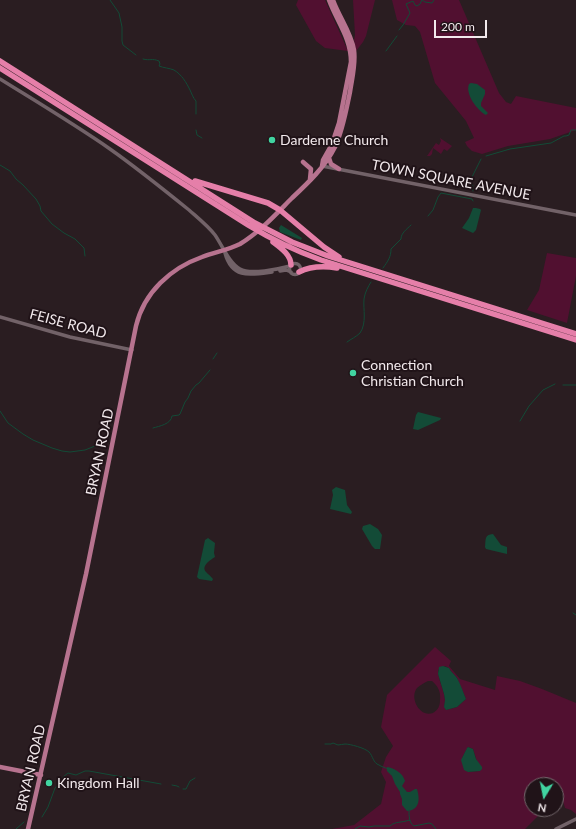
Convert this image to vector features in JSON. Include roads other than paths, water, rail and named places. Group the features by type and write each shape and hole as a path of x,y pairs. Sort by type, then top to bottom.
{"highway":[{"path":"0,62 255,223 277,235 316,252 571,335"},
{"path":"0,68 248,225 281,248 291,261 291,266"},
{"path":"177,173 204,185 264,202 280,210 324,247 352,264"},
{"path":"248,225 297,251 321,260 571,335"},
{"path":"299,272 306,269 319,267 356,271"}],"main road":[{"path":"322,166 323,160 332,144 340,123 351,62 349,43 329,0"},
{"path":"322,166 327,162 342,128 355,62 351,38 333,0"},
{"path":"0,79 102,144 150,179 208,227 214,235 224,250 233,264 239,269 245,271 280,269 298,264 300,268 299,272 295,274 284,270 252,275 242,274 231,266 226,258 224,250"},
{"path":"329,158 331,164 339,169"},
{"path":"303,162 311,169 310,181"},
{"name":"TOWN SQUARE AVENUE","path":"322,166 576,215"},
{"name":"BRYAN ROAD","path":"28,829 88,566 136,326 140,313 147,298 156,287 171,274 206,255 239,244 265,224 280,210 310,181 322,166"},
{"path":"291,266 291,272"},
{"name":"FEISE ROAD","path":"0,317 74,338 132,350"},
{"path":"30,773 38,771 43,766"},
{"path":"0,767 41,775"},
{"path":"556,829 576,819"}],"waterway":[{"path":"110,0 119,13 122,27 123,45 136,55"},
{"path":"399,30 410,13 406,4 413,1 417,6 422,0 432,3 434,0"},
{"path":"386,51 397,36"},
{"path":"143,59 159,61 159,66 174,70 179,74 185,81 196,101 196,114"},
{"path":"196,130 197,135 202,138"},
{"path":"486,156 510,149 551,143 569,135 571,130 576,130"},
{"path":"473,191 472,177 481,159"},
{"path":"0,165 10,171 36,199 41,211 52,224 75,239 84,248 85,256"},
{"path":"428,216 433,210 441,193 472,199 473,201"},
{"path":"383,268 389,259 391,249 401,239 403,233 411,225"},
{"path":"347,342 360,333 362,329 364,320 364,296 371,282"},
{"path":"213,359 217,353"},
{"path":"153,428 165,424 170,421 172,416 180,414 191,391 210,370"},
{"path":"520,421 529,406 543,390 555,384"},
{"path":"563,385 576,385"},
{"path":"0,411 8,423 23,434 33,440 62,451 70,452 85,450 100,444 107,437 109,437"},
{"path":"325,744 333,743 338,745 354,745 369,752 377,764 388,769"},
{"path":"42,817 48,807 55,788 68,773 76,775 89,771 161,784"},
{"path":"183,789 186,789 190,781 195,778"},
{"path":"172,785 179,787"},
{"path":"409,810 409,817 412,825 414,826 429,823 436,829"},
{"path":"355,829 360,826 390,826 392,824 410,821"},
{"path":"16,829 24,822"}],"place":[{"name":"Dardenne Church","path":"272,140"},
{"name":"Connection Christian Church","path":"353,373"},
{"name":"Kingdom Hall","path":"49,783"}]}
